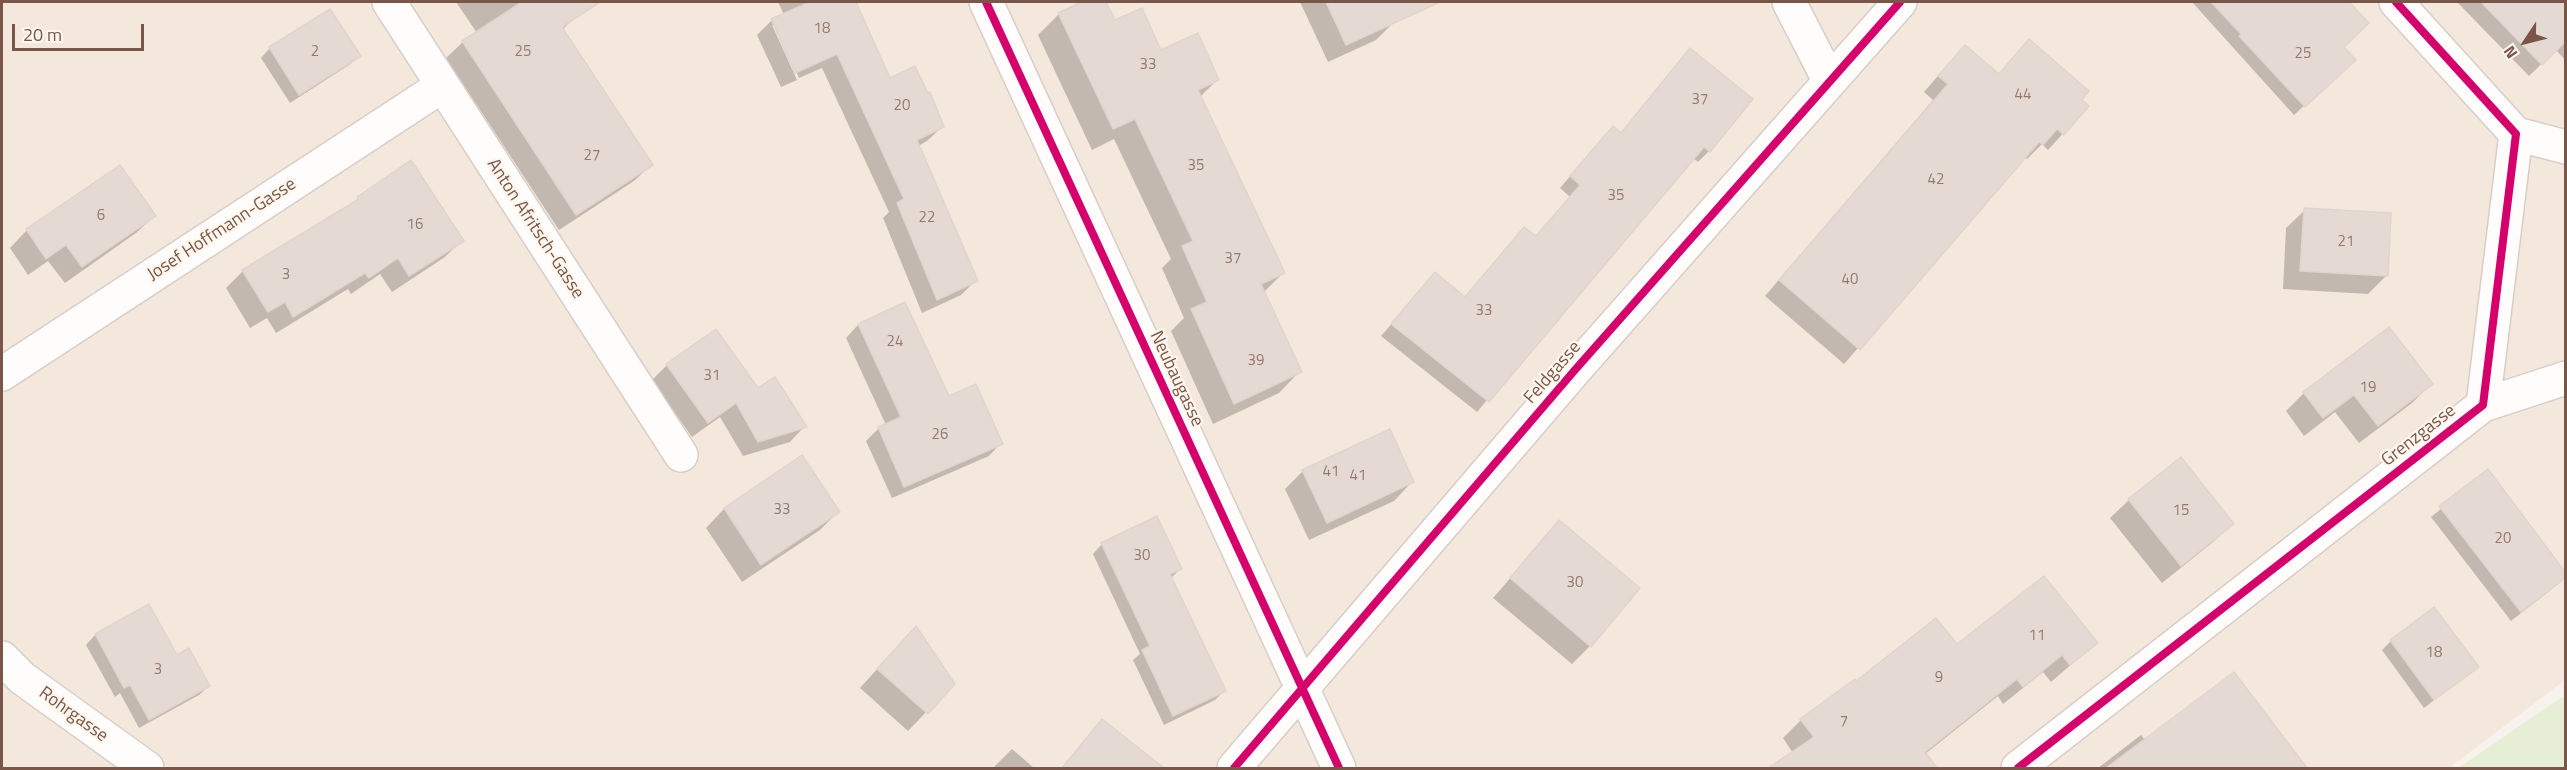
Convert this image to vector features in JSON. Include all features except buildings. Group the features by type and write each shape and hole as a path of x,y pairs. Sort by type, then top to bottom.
{"street":[{"name":"Anton Afritsch-Gasse","path":"388,2 681,455"},
{"name":"Neubaugasse","path":"986,2 1339,768"},
{"path":"1789,2 1829,80"},
{"name":"Feldgasse","path":"1234,768 1566,380 1900,2"},
{"path":"2396,2 2516,134 2565,147"},
{"name":"Josef Hoffmann-Gasse","path":"2,374 442,86"},
{"name":"Grenzgasse","path":"2483,405 2516,134"},
{"name":"Grenzgasse","path":"2018,768 2483,405 2565,378"},
{"name":"Rohrgasse","path":"2,658 22,678 147,768"}],"shaded area":[{"path":"2,2 2565,2 2565,680 2449,768 2,768"}],"green space":[{"path":"2565,695 2565,768 2458,768 2562,697"}],"cycle path":[{"path":"986,2 1339,768"},
{"path":"1234,768 1574,371 1900,2"},
{"path":"2018,768 2483,405 2516,134 2396,2"}]}
